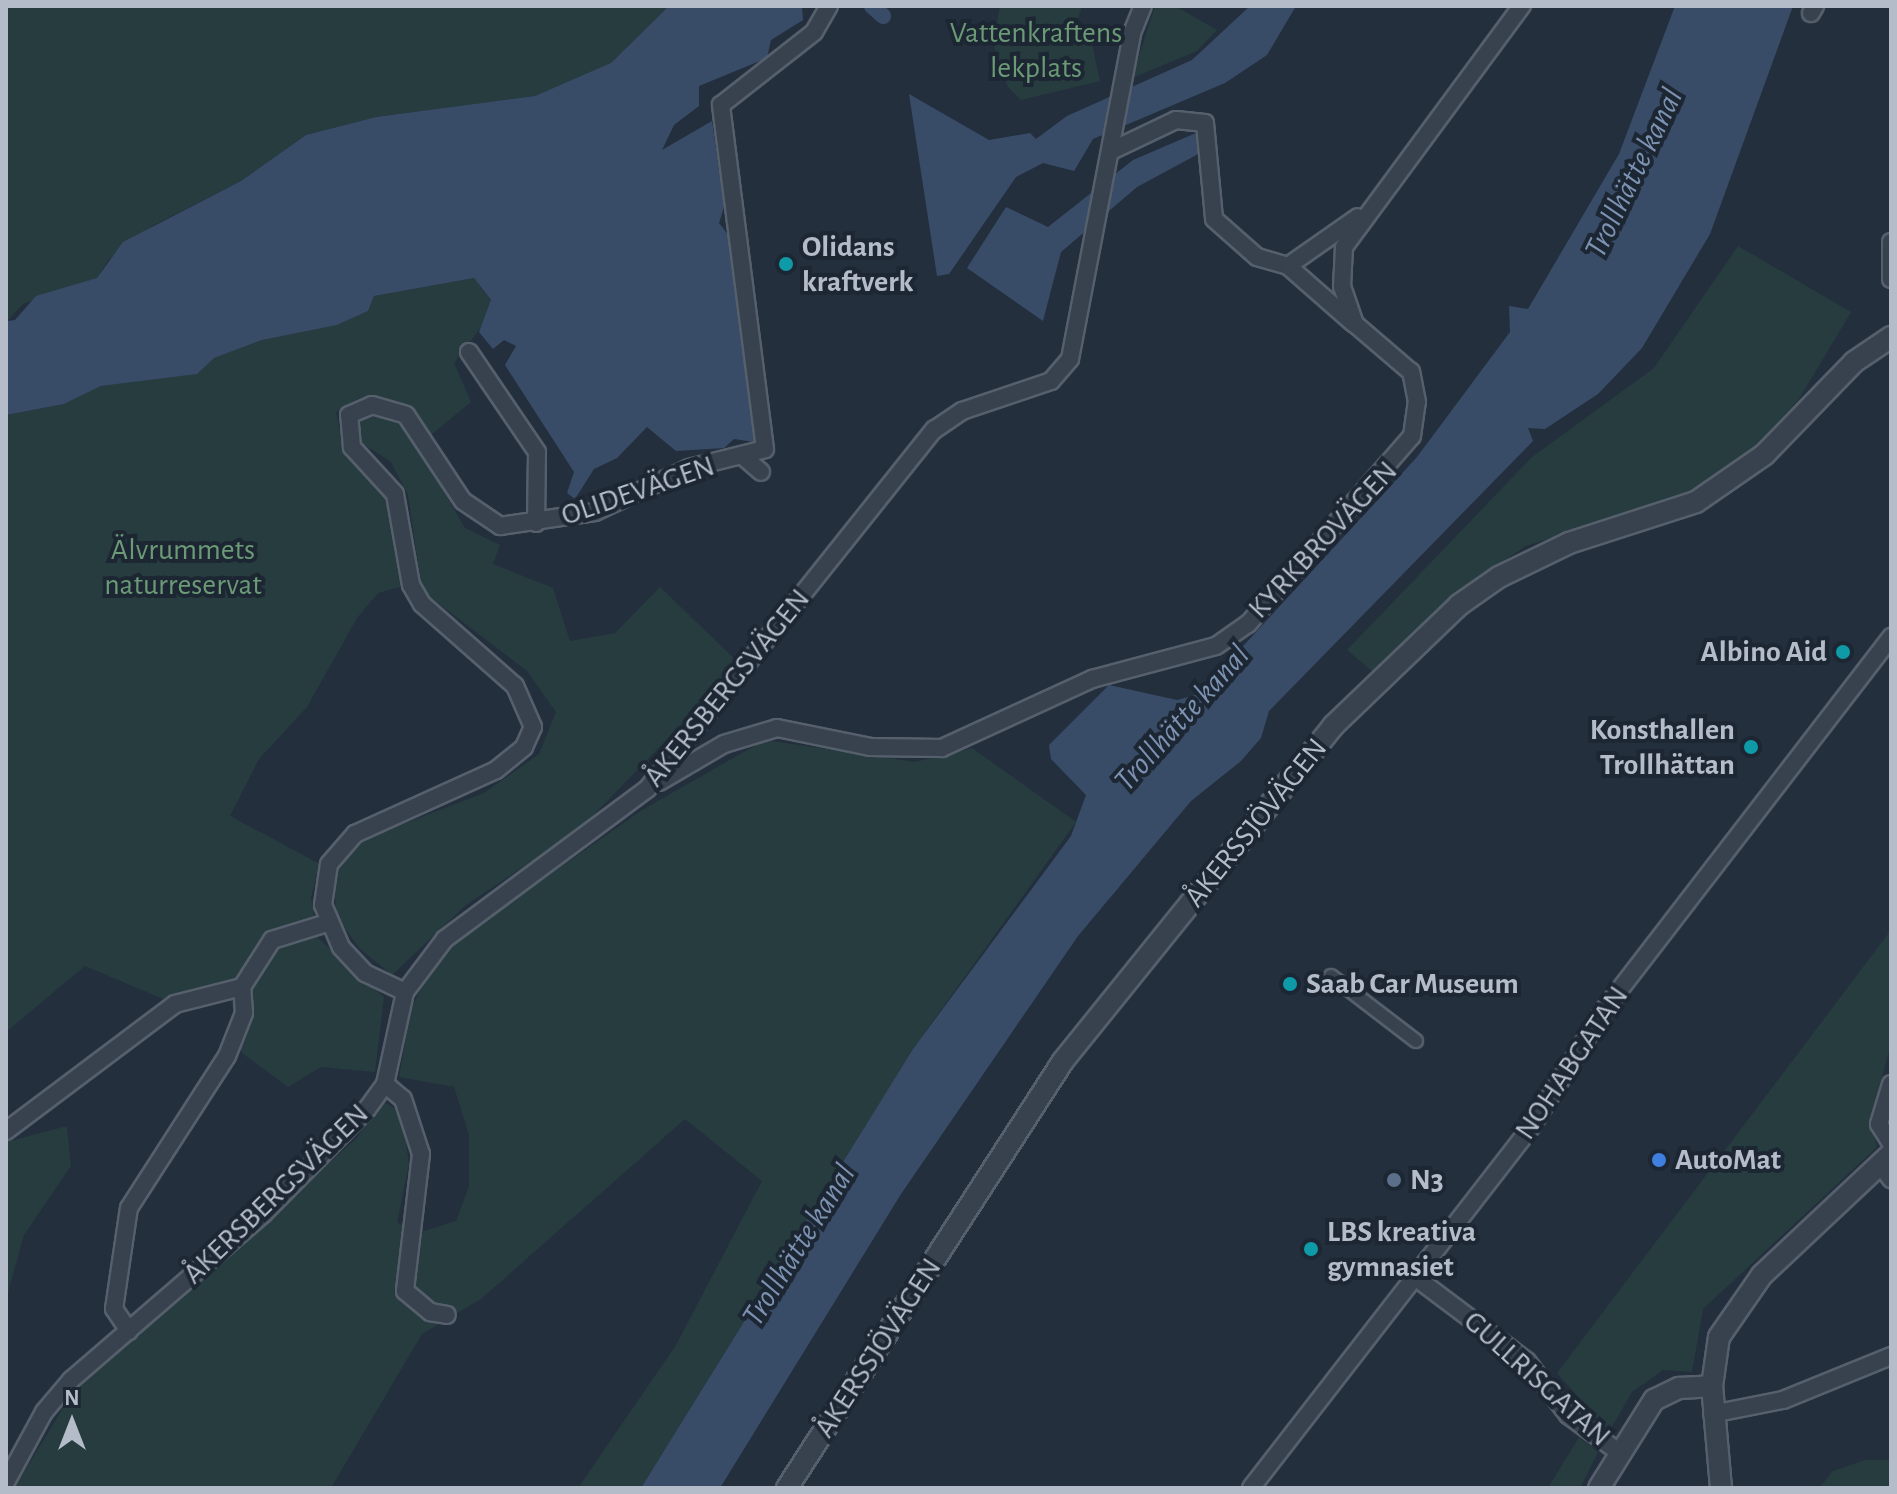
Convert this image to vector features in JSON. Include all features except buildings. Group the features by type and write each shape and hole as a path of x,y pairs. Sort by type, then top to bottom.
{"street":[{"name":"OLIDEVÄGEN","path":"327,923 329,864 348,841 496,770 524,747 533,727 515,686 422,604 411,585 395,494 352,447 349,415 372,405 398,410 418,427 475,514 500,526 536,523 614,505 689,468 745,458 766,441 721,105 814,32 829,6"},
{"name":"ÅKERSBERGSVÄGEN","path":"6,1482 44,1412 129,1331 274,1204 385,1084 405,992 467,920 647,789 913,452 962,411 1051,381 1070,359 1125,79 1143,6"},
{"path":"1355,324 1340,265 1360,216 1522,6"},
{"name":"KYRKBROVÄGEN","path":"647,789 724,744 777,728 870,747 942,748 1092,679 1216,646 1248,624 1412,436 1417,402 1411,372 1288,266 1257,257 1214,219 1205,123 1176,120 1113,144"},
{"path":"1288,266 1360,216"},
{"path":"1891,242 1891,279"},
{"name":"ÅKERSSJÖVÄGEN","path":"787,1488 1063,1061 1304,761 1369,692 1459,605 1529,559 1696,502 1727,482 1794,427 1854,362 1891,337"},
{"path":"469,352 537,452 536,523"},
{"path":"745,458 761,472"},
{"name":"NOHABGATAN","path":"1251,1488 1532,1126 1604,1010 1891,637"},
{"path":"129,1331 114,1309 129,1208 227,1056 244,1013 242,987 272,940 327,923 365,973 405,992"},
{"path":"1331,976 1416,1041"},
{"path":"6,1131 175,1004 242,987"},
{"path":"385,1084 403,1099 421,1154 405,1291 430,1312 447,1315"},
{"path":"1891,1084 1879,1124 1891,1143"},
{"path":"1721,1488 1712,1414 1712,1386 1719,1337 1746,1294 1887,1166"},
{"name":"GULLRISGATAN","path":"1415,1277 1527,1361 1568,1415 1620,1453"},
{"path":"1712,1414 1783,1400 1891,1356"},
{"path":"1599,1488 1654,1400 1679,1388 1712,1386"}],"green space":[{"path":"6,6 669,6 609,65 535,96 376,117 306,135 241,181 154,225 109,259 97,278 23,304 7,321"},
{"name":"Vattenkraftens lekplats","path":"1000,6 1082,6 1073,35 1092,44 1100,81 1021,100 1008,87 993,44"},
{"path":"1155,6 1175,6 1217,30 1197,51 1132,78"},
{"path":"1738,246 1851,312 1799,399 1743,460 1675,499 1526,546 1457,591 1374,673 1347,650 1532,457 1654,368"},
{"name":"Älvrummets naturreservat","path":"474,278 491,301 485,322 454,363 471,402 431,435 406,406 358,399 336,412 344,448 387,485 403,586 378,593 357,618 307,707 259,759 230,816 320,864 311,897 318,938 384,997 375,1072 321,1067 288,1087 242,1053 228,986 168,1001 85,966 6,1032 6,415 64,404 101,386 195,374 214,358 262,340 337,325 368,311 374,296"},
{"path":"386,413 408,429 465,528 500,545 493,564 553,588 570,641 615,633 660,587 740,664 580,829 466,905 392,975 359,948 336,916 334,871 367,838 484,793 539,754 556,712 527,671 422,591 408,495 391,462 360,442 352,422"},
{"path":"765,740 915,762 972,748 1076,822 913,1049 641,1488 578,1488 676,1345 762,1181 685,1119 481,1299 422,1334 331,1488 14,1488 76,1387 356,1139 382,1101 402,1112 409,1164 397,1223 424,1231 456,1221 469,1186 469,1135 454,1087 399,1077 411,1008 431,970 461,937 642,810"},
{"path":"1891,930 1891,1045 1870,1119 1877,1147 1703,1309 1692,1372 1663,1370 1632,1392 1609,1432 1557,1373"},
{"path":"67,1126 71,1166 24,1235 6,1300 6,1142"},
{"path":"1579,1437 1598,1452 1580,1488 1548,1488"},
{"path":"1865,1460 1891,1460 1891,1488 1819,1488 1833,1471"}],"water":[{"path":"669,6 802,6 803,20 771,40 767,58 699,86 699,106 674,125 662,150 712,121 724,207 719,223 729,236 761,443 734,439 724,448 676,451 647,427 617,458 594,469 575,499 567,493 574,472 505,365 516,346 504,340 493,349 479,332 491,300 474,278 374,296 368,311 337,325 262,340 214,358 197,374 101,386 64,404 6,415 6,309 8,321 15,320 36,296 97,278 123,242 241,181 306,135 376,117 535,96 611,63"},
{"path":"1250,6 1296,6 1267,55 1225,83 1093,139 1074,171 1043,163 1016,177 949,274 937,276 909,94 989,140 1030,133 1036,139 1067,116 1192,60"},
{"name":"Trollhätte kanal","path":"1675,6 1793,6 1710,234 1642,348 1598,394 1545,429 1528,428 1533,441 1269,711 1261,738 1241,761 1191,801 1078,936 901,1194 720,1488 641,1488 913,1049 1071,836 1086,795 1051,759 1049,745 1109,685 1177,700 1199,694 1417,457 1510,332 1509,306 1528,309 1619,154"},
{"path":"1196,133 1200,153 1137,187 1061,252 1043,321 967,268 1006,207 1048,227 1133,160"}],"waterway":[{"path":"872,6 883,16"}],"place":[{"name":"Olidans kraftverk","path":"786,264"},
{"name":"Albino Aid","path":"1843,652"},
{"name":"Konsthallen Trollhättan","path":"1751,747"},
{"name":"Saab Car Museum","path":"1290,984"},
{"name":"AutoMat","path":"1659,1160"},
{"name":"N3","path":"1394,1180"},
{"name":"LBS kreativa gymnasiet","path":"1311,1249"}]}
